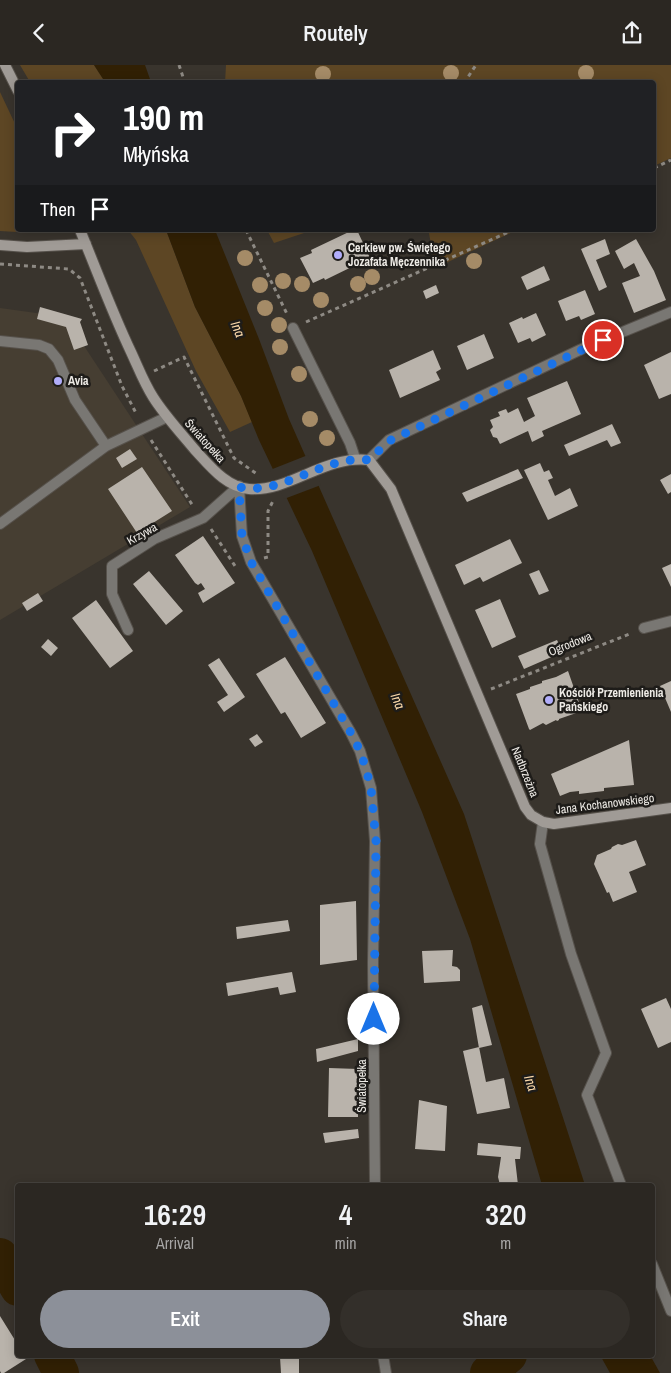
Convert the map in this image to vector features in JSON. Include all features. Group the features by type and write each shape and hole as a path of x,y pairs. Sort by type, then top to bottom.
{"street":[{"path":"5,65 15,85"},
{"name":"Światopełka","path":"81,232 110,307 152,396 167,417 221,477 239,487 242,536 251,562 360,751 371,788 376,841 373,963 375,1183"},
{"path":"0,245 27,247 86,244"},
{"path":"239,487 249,489 270,487 338,461 355,458 369,460 389,441 398,436 586,347 671,312"},
{"path":"293,328 350,443 355,458"},
{"path":"0,341 40,345 49,349 58,360 75,399 106,446"},
{"path":"0,523 106,446 167,417"},
{"name":"Nadbrzeżna","path":"369,460 391,489 479,693 525,807 531,815 543,823"},
{"name":"Krzywa","path":"128,630 112,594 112,566 154,539 203,518 239,487"},
{"path":"644,628 671,621"},
{"name":"Jana Kochanowskiego","path":"543,823 567,823 671,808"},
{"path":"543,823 540,844 571,954 606,1053 587,1095 620,1183"},
{"path":"655,1271 671,1311"},
{"path":"384,1358 386,1373"}],"path":[{"path":"179,65 184,80"},
{"path":"466,80 476,65"},
{"path":"656,167 671,160"},
{"path":"247,232 293,328 509,232"},
{"path":"0,264 69,269 80,277 122,386 144,428 195,509 237,569 268,557 268,511 275,498"},
{"path":"122,386 184,357 234,458 258,475"},
{"name":"Ogrodowa","path":"479,693 644,628"}],"shaded area":[{"path":"20,65 94,65 104,80 29,80"},
{"path":"226,65 671,65 671,158 656,165 656,80 225,80"},
{"path":"0,92 15,124 15,232 0,231"},
{"path":"130,232 167,232 195,307 241,396 252,422 230,432 196,371 136,240"},
{"path":"268,232 307,232 274,243"},
{"path":"424,232 513,232 435,268 429,233"},
{"path":"0,308 65,317 190,507 0,620"}],"water":[{"path":"94,65 145,65 150,80 104,80"},
{"name":"Ina","path":"167,232 216,232 289,419 464,814 584,1183 541,1183 470,939 422,812 312,551 259,440 241,396 195,307"},
{"path":"602,1358 652,1358 660,1373 610,1373"}],"pier":[{"path":"308,455 321,485 284,499 270,470"}],"building":[{"name":"Cerkiew pw. Świętego Jozafata Męczennika","path":"349,232 358,232 370,258 325,280 324,278 313,283 300,258 312,253 311,250"},
{"path":"605,239 610,254 596,260 607,287 599,291 581,249"},
{"path":"636,239 654,271 666,300 634,313 622,283 640,276 634,263 624,269 615,251"},
{"path":"544,266 550,280 527,290 521,277"},
{"path":"436,285 439,293 426,299 423,291"},
{"path":"585,290 595,314 581,320 579,316 566,321 558,301"},
{"path":"40,307 82,319 80,322 88,345 74,350 66,327 37,319"},
{"path":"536,313 546,335 532,342 530,338 518,343 509,323"},
{"path":"484,334 494,358 467,370 457,346"},
{"path":"433,350 441,369 436,372 440,380 400,398 389,370"},
{"path":"671,352 671,394 659,399 644,365"},
{"path":"567,381 581,414 542,431 544,436 532,442 528,431 500,444 497,438 493,437 490,430 493,427 490,420 500,416 498,412 506,409 508,413 518,408 524,422 535,416 527,398"},
{"path":"612,424 621,443 611,447 607,440 569,456 564,445"},
{"path":"130,449 137,459 122,468 116,458"},
{"path":"540,463 544,472 549,470 553,478 548,480 555,496 570,488 578,506 548,520 524,470"},
{"path":"142,467 172,511 137,533 108,489"},
{"path":"518,469 523,478 467,502 462,493"},
{"path":"671,474 671,492 668,494 660,480"},
{"path":"203,536 235,583 203,603 198,593 205,589 201,583 198,585 195,583 175,555"},
{"path":"510,539 522,563 483,582 480,577 464,585 455,565"},
{"path":"671,564 671,587 662,568"},
{"path":"539,570 549,591 539,595 529,574"},
{"path":"149,571 183,611 166,625 133,584"},
{"path":"38,593 43,601 27,611 22,603"},
{"path":"500,599 516,637 492,648 475,610"},
{"path":"96,600 133,651 110,668 72,618"},
{"path":"48,639 58,648 51,656 41,647"},
{"path":"557,640 563,652 524,669 518,656"},
{"path":"285,657 326,723 301,738 285,712 281,714 256,674"},
{"path":"219,658 245,697 224,712 217,702 228,695 208,665"},
{"name":"Kościół Przemienienia Pańskiego","path":"568,671 582,711 546,725 543,723 530,730 516,694"},
{"path":"671,681 671,712 660,686"},
{"path":"257,734 263,742 255,747 249,739"},
{"path":"629,740 634,785 604,788 604,791 579,794 579,791 570,792 560,796 551,774"},
{"path":"636,840 646,865 629,872 637,892 613,902 594,864 597,855 618,844 622,845"},
{"path":"356,901 357,960 320,965 320,905"},
{"path":"288,920 290,931 237,939 236,927"},
{"path":"453,950 452,966 460,970 460,981 424,983 422,951"},
{"path":"292,972 296,992 280,995 278,987 228,996 226,983"},
{"path":"666,998 671,1009 671,1042 658,1048 641,1009"},
{"path":"482,1005 492,1045 479,1048 472,1008"},
{"path":"358,1039 358,1051 317,1062 316,1049"},
{"path":"479,1047 486,1082 504,1078 510,1108 477,1114 463,1051"},
{"path":"329,1068 358,1069 358,1117 328,1117"},
{"path":"419,1100 447,1106 445,1151 415,1149"},
{"path":"358,1129 359,1138 325,1143 323,1133"},
{"path":"478,1143 521,1147 520,1159 515,1159 518,1183 500,1183 498,1177 501,1157 477,1155"},
{"path":"0,1316 15,1340 15,1358 26,1359 4,1373 0,1371"},
{"path":"280,1358 299,1358 299,1373 281,1373"}],"waterway":[{"path":"0,1256 15,1283"},
{"path":"54,1358 61,1373"},
{"path":"488,1373 506,1358"}],"place":[{"name":"Cerkiew pw. Świętego Jozafata Męczennika","path":"338,255"},
{"name":"Avia","path":"58,381"},
{"name":"Kościół Przemienienia Pańskiego","path":"549,700"}],"route":[{"path":"374,1019 373,963 376,841 371,788 360,751 351,733 251,562 242,536 239,487 249,489 270,487 338,461 355,458 369,460 389,441 603,340"}]}
